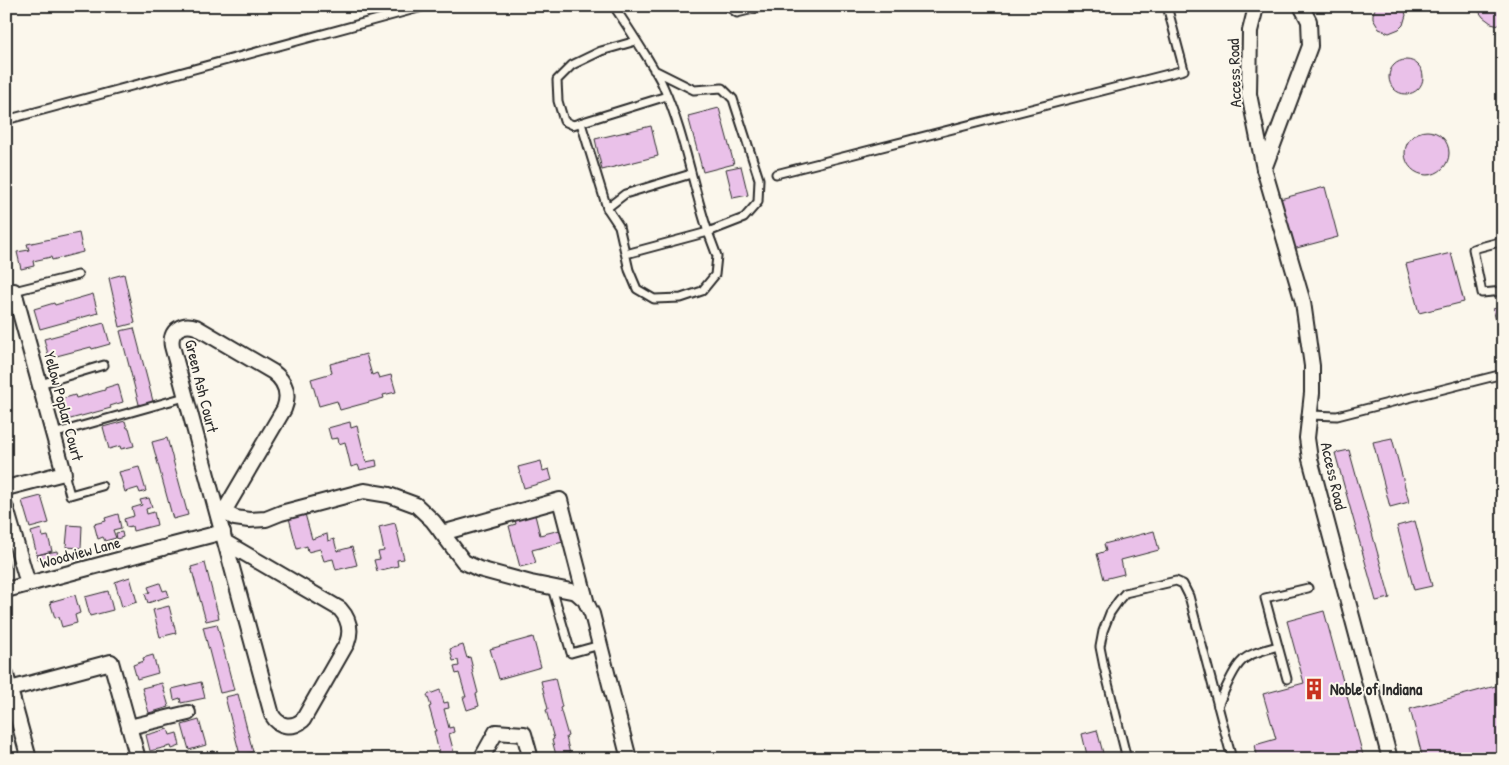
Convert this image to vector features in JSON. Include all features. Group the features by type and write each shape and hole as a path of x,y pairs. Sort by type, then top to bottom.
{"street":[{"name":"Access Road","path":"1258,6 1256,7 1250,31 1249,94 1264,169 1303,302 1312,366 1312,393 1307,438 1310,459 1390,759"},
{"path":"1264,169 1310,46 1309,21 1301,6"},
{"name":"Yellow Poplar Court","path":"6,488 64,473 14,291"},
{"name":"Green Ash Court","path":"223,526 284,408 286,390 280,378 273,372 196,327 188,325 173,333 171,339 185,397 223,526 272,715 280,724 288,726 296,724 302,720 347,643 350,631 348,622 340,609 223,526"},
{"path":"223,526 235,518 249,520 266,519 281,513 364,491 389,495 416,505 433,520 464,562 479,569 552,588 576,592 585,600 592,614 629,759"},
{"path":"442,533 560,500 588,606"},
{"path":"6,508 28,584"},
{"name":"Woodview Lane","path":"6,590 166,547 223,526"},
{"path":"10,689 111,662 138,759"},
{"path":"6,675 29,759"},
{"path":"129,727 188,712"},
{"path":"481,759 496,732 524,734 531,759"}],"lane":[{"path":"6,120 426,6"},
{"path":"581,123 607,208 619,226 629,270 637,289 654,299 681,298 702,291 715,275 717,256 708,232 675,116 663,84 616,6"},
{"path":"726,6 737,13 766,6"},
{"path":"776,174 1184,70 1167,6"},
{"path":"636,41 601,51 572,65 557,80 558,100 564,121 573,125 667,96"},
{"path":"626,254 708,232 744,218 758,202 759,179 733,99 722,88 694,90 654,70"},
{"path":"607,208 625,194 691,174"},
{"path":"1503,241 1472,249 1482,293 1503,291"},
{"path":"14,291 78,275"},
{"path":"40,384 104,365"},
{"path":"1310,415 1337,416 1503,374"},
{"path":"53,434 185,397"},
{"path":"64,473 70,495 102,486"},
{"path":"1127,759 1100,647 1104,631 1110,613 1125,593 1176,581 1183,584 1189,596 1232,759"},
{"path":"552,588 571,653 600,645"},
{"path":"1287,679 1266,598 1308,588"},
{"path":"1218,706 1242,660 1258,652 1278,646"}],"building":[{"path":"1376,6 1403,6 1406,15 1403,25 1389,33 1379,29 1373,19"},
{"path":"1475,6 1503,6 1503,26 1491,23 1483,17"},
{"path":"1406,60 1418,65 1423,77 1418,89 1406,94 1394,89 1389,77 1394,65"},
{"path":"719,108 734,164 703,172 688,116"},
{"path":"651,126 658,156 602,170 595,139"},
{"path":"1427,131 1439,135 1445,141 1449,153 1445,165 1439,171 1427,175 1415,171 1409,165 1405,153 1409,141 1415,135"},
{"path":"741,166 748,195 733,198 726,169"},
{"path":"1325,187 1338,237 1293,249 1280,199"},
{"path":"79,233 83,252 52,260 51,257 33,261 34,266 21,269 17,252 29,250 27,244"},
{"path":"1451,253 1464,302 1419,313 1406,264"},
{"path":"124,274 135,323 120,327 109,278"},
{"path":"93,294 98,313 40,329 34,309"},
{"path":"1503,306 1503,323 1497,324 1493,309"},
{"path":"104,323 110,344 49,358 44,339"},
{"path":"134,328 154,405 140,408 120,331"},
{"path":"366,354 372,375 377,373 379,378 391,375 396,392 383,395 384,398 340,410 337,401 319,406 311,379 332,373 330,364"},
{"path":"118,384 123,402 110,406 111,408 63,421 58,400 75,395 76,398 105,390 105,388"},
{"path":"125,421 134,446 121,449 120,446 109,449 103,427"},
{"path":"350,422 351,428 357,426 366,462 376,460 377,466 360,470 358,465 351,467 345,442 339,444 338,438 331,439 328,428"},
{"path":"167,438 188,515 173,519 152,442"},
{"path":"1392,438 1409,502 1390,507 1373,442"},
{"path":"1349,450 1390,598 1376,601 1335,453"},
{"path":"541,461 543,471 549,469 552,480 524,488 518,467"},
{"path":"139,467 146,491 140,493 138,488 125,492 119,472"},
{"path":"41,496 49,523 30,528 22,501"},
{"path":"149,498 152,507 146,509 147,514 154,512 157,525 133,531 132,526 126,527 124,519 134,516 132,508 142,505 140,500"},
{"path":"534,511 540,535 560,530 563,542 532,550 536,563 520,567 509,526 516,524 514,516"},
{"path":"118,514 121,528 113,530 116,538 105,541 103,537 98,539 94,524 106,521 105,518"},
{"path":"305,514 312,539 327,534 328,541 334,539 337,551 352,547 357,565 336,570 333,559 324,561 320,549 308,552 307,546 297,549 289,518"},
{"path":"1415,521 1432,586 1414,590 1397,526"},
{"path":"395,523 404,559 397,560 398,566 377,571 374,560 380,559 378,552 384,551 379,527"},
{"path":"68,525 82,526 81,548 66,547"},
{"path":"41,529 43,537 48,536 52,551 37,555 31,532"},
{"path":"1154,531 1159,550 1121,560 1124,574 1104,579 1097,554 1106,551 1104,544"},
{"path":"122,532 123,537 117,539 116,533"},
{"path":"57,551 58,556 38,559 37,555"},
{"path":"6,553 10,568 6,569"},
{"path":"205,563 219,618 206,621 191,567"},
{"path":"130,577 137,602 122,607 115,582"},
{"path":"160,583 163,591 167,590 169,596 148,603 145,594 150,592 148,587"},
{"path":"108,591 113,610 90,616 85,597"},
{"path":"75,595 80,613 75,615 77,623 62,627 59,617 55,618 50,602"},
{"path":"169,606 176,633 160,637 153,610"},
{"name":"Noble of Indiana","path":"1324,611 1364,759 1258,759 1255,745 1276,739 1263,694 1304,683 1287,621"},
{"path":"217,624 234,690 220,693 203,627"},
{"path":"533,637 541,667 499,679 490,649"},
{"path":"463,645 467,658 470,657 479,706 467,710 463,697 466,697 459,673 456,674 454,667 459,666 458,660 453,661 450,649"},
{"path":"153,655 158,673 137,679 133,665 144,661 143,658"},
{"path":"555,678 562,707 560,708 568,736 566,737 571,759 557,759 546,710 548,709 541,681"},
{"path":"201,682 205,698 181,703 180,698 174,700 172,689"},
{"path":"162,683 169,707 149,713 142,688"},
{"path":"1503,684 1503,759 1423,759 1410,709"},
{"path":"440,690 444,703 448,702 449,708 444,709 449,728 453,727 454,732 449,734 454,753 440,757 434,731 436,731 429,707 431,706 427,695"},
{"path":"238,694 253,752 240,755 225,697"},
{"path":"199,720 206,745 189,750 182,725"},
{"path":"168,729 170,735 177,733 180,746 172,749 171,746 150,751 146,735"},
{"path":"1097,730 1104,757 1088,759 1082,734"},
{"path":"213,751 215,759 200,759 198,754"}],"place":[{"name":"Noble of Indiana","path":"1314,689"}]}
